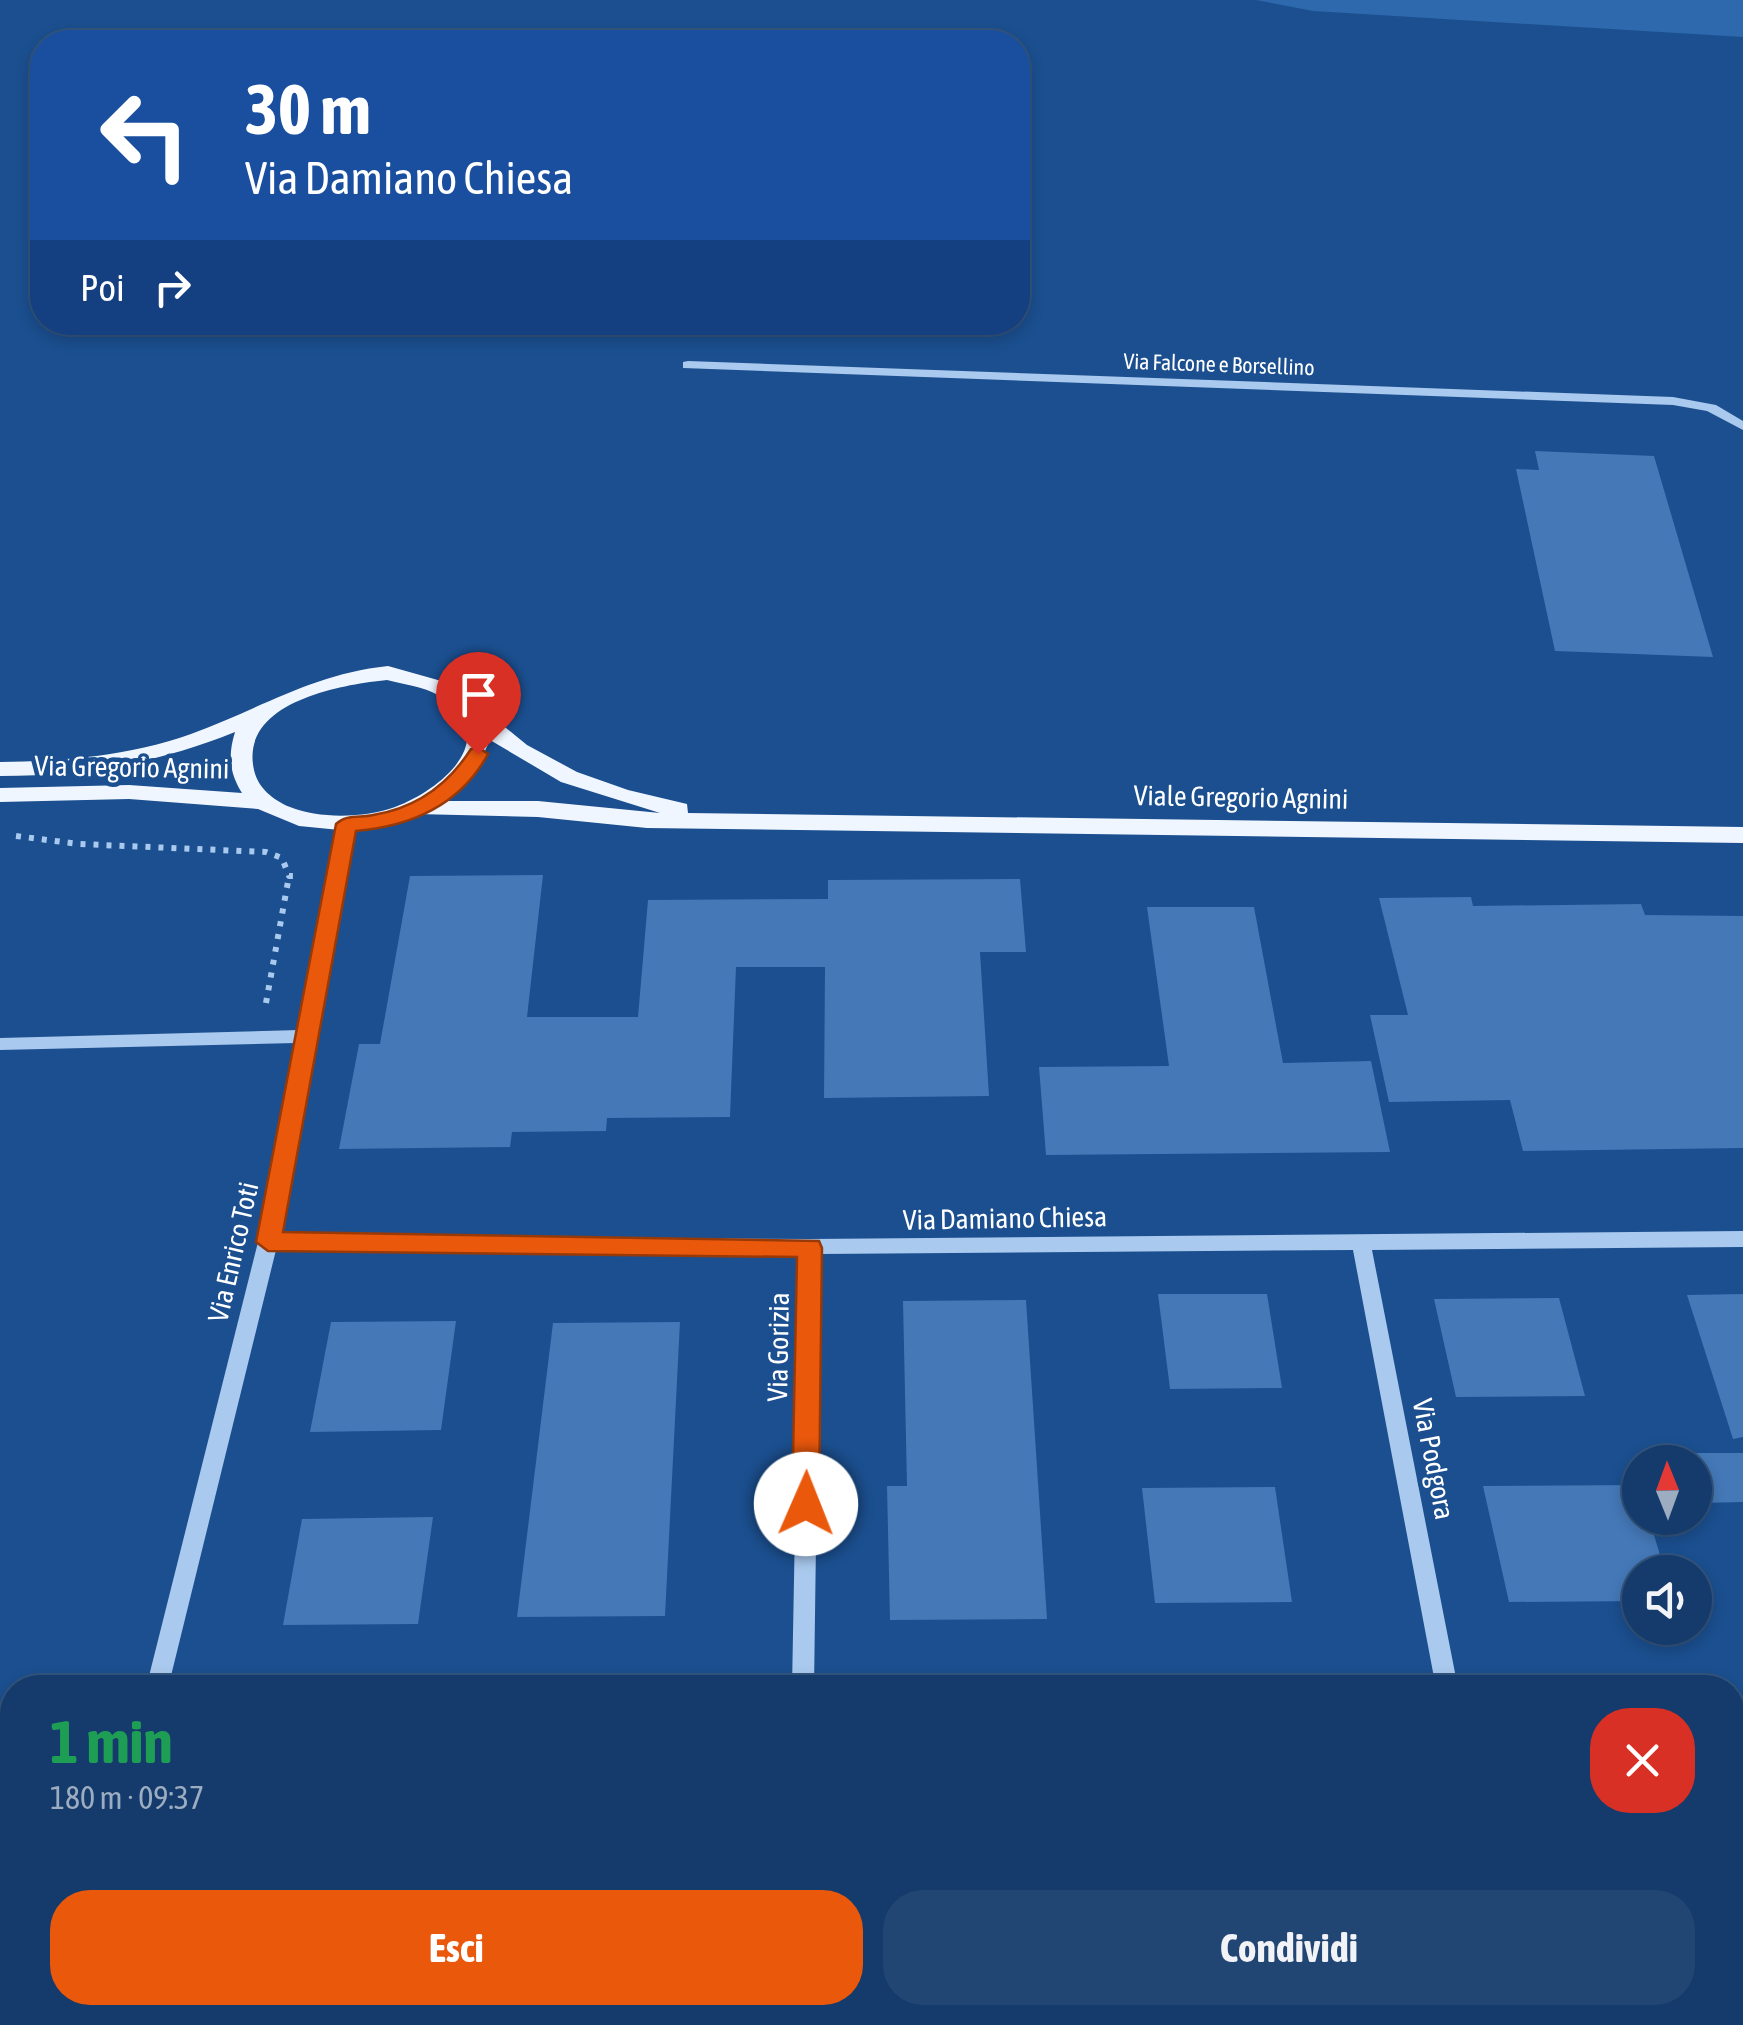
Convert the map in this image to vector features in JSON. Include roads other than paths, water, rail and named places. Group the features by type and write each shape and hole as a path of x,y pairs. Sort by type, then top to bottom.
{"main road":[{"path":"388,673 442,686 474,714 480,734 478,754 467,774 421,808 377,822 346,824 289,816 262,802 241,771 246,736 276,704 328,680 388,673"},
{"name":"Via Gregorio Agnini","path":"0,769 119,764 211,737 276,704"},
{"name":"Viale Gregorio Agnini","path":"474,714 506,745 592,788 738,820"},
{"name":"Via Gregorio Agnini","path":"0,796 129,792 262,802"},
{"name":"Viale Gregorio Agnini","path":"421,808 480,806 648,820 1743,834"}],"street":[{"name":"Via Falcone e Borsellino","path":"688,365 1673,400 1711,408 1743,426"},
{"name":"Via Enrico Toti","path":"160,1675 268,1242 310,1036 346,824"},
{"path":"0,1044 310,1036"},
{"name":"Via Damiano Chiesa","path":"268,1242 810,1248 1743,1239"},
{"name":"Via Podgora","path":"1362,1242 1445,1675"},
{"name":"Via Gorizia","path":"803,1675 810,1248"}]}
